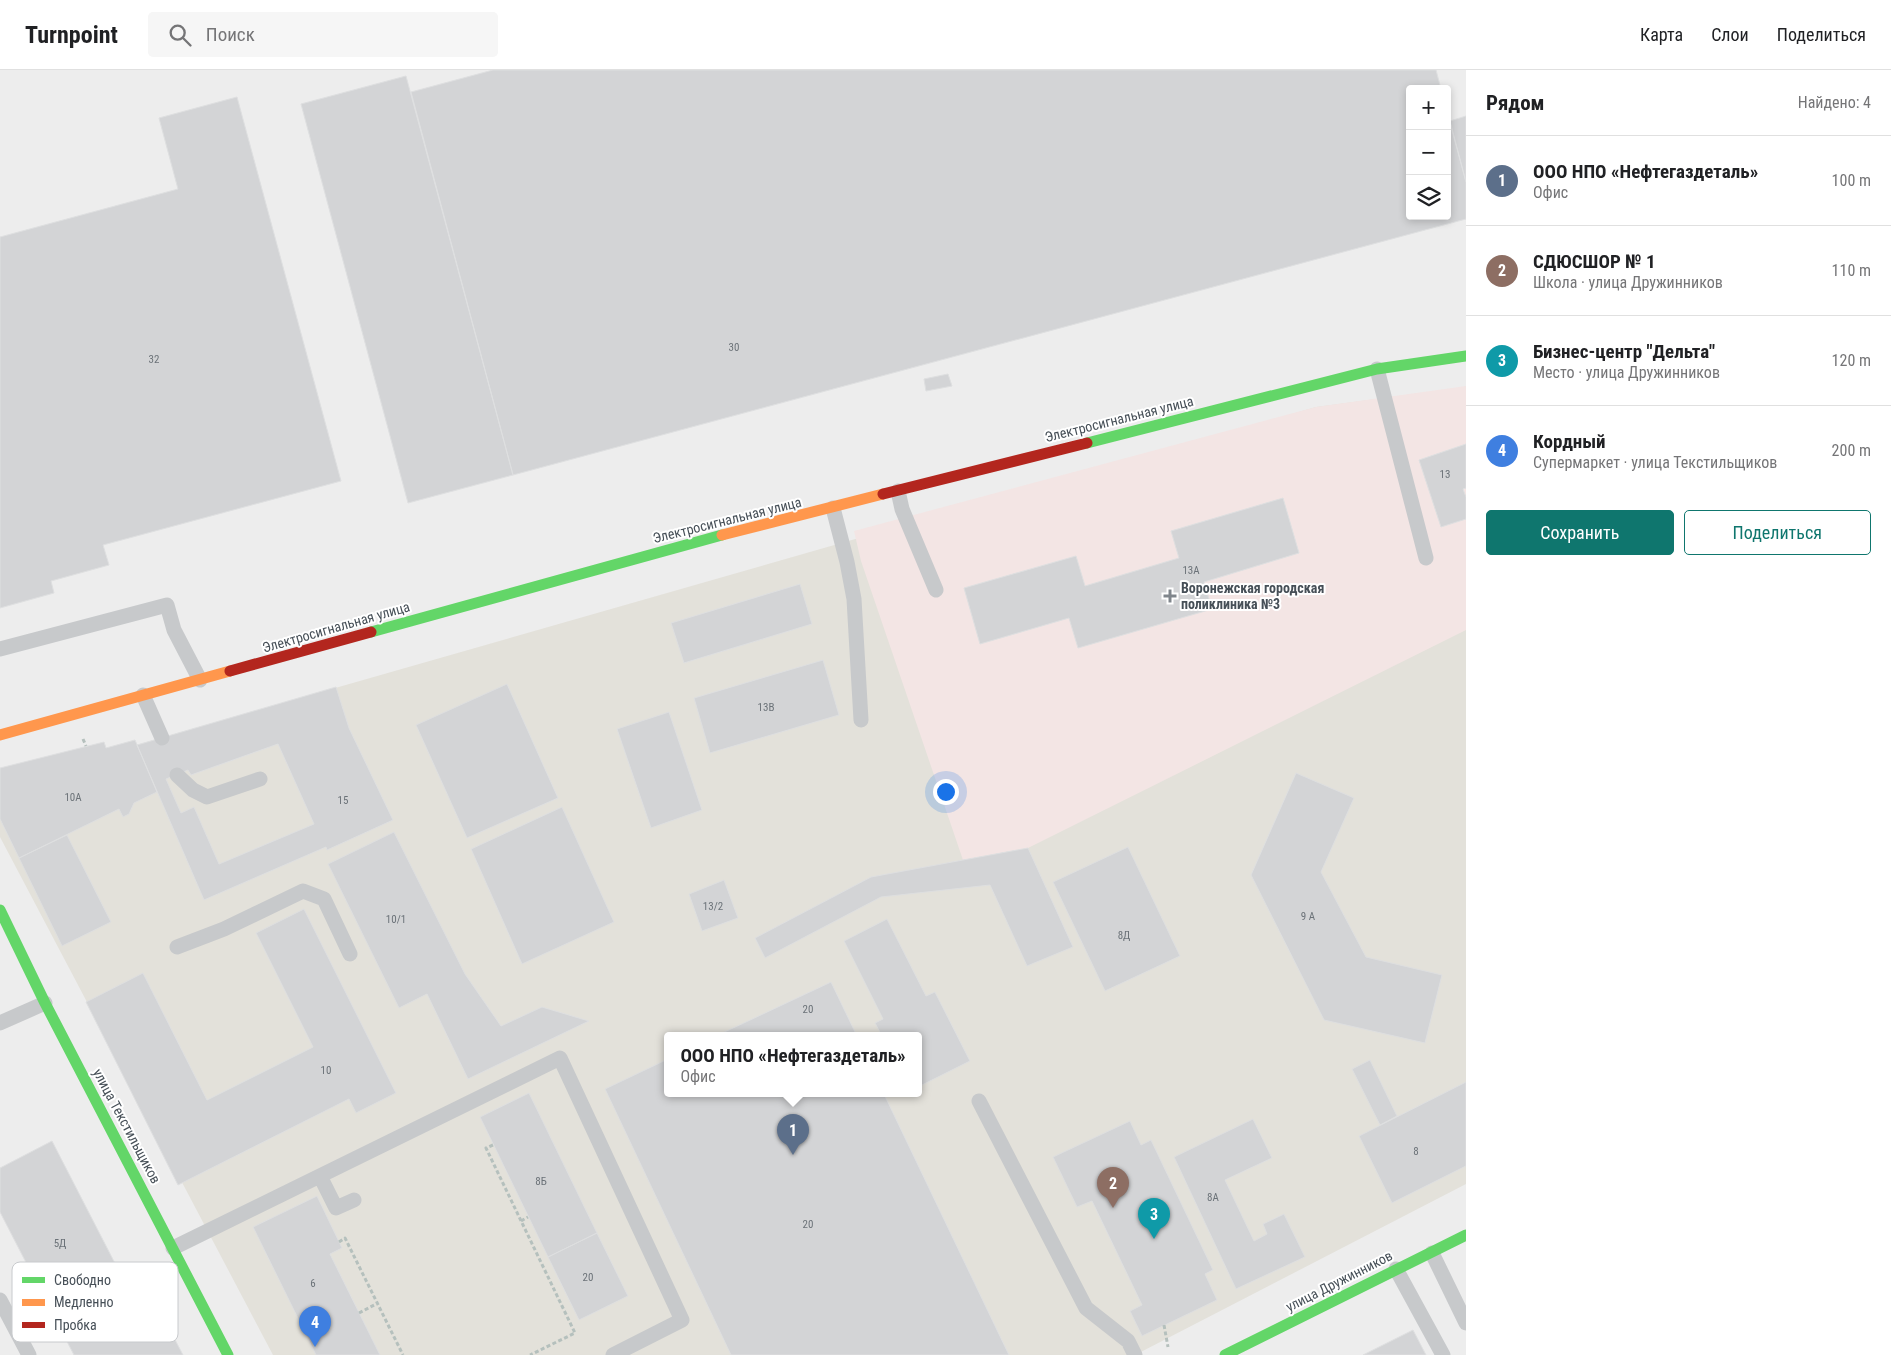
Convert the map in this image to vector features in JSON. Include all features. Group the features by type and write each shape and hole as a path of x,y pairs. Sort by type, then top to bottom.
{"street":[{"name":"Электросигнальная улица","path":"0,735 654,553 1377,369 1466,356"},
{"name":"улица Текстильщиков","path":"0,910 45,1003 228,1355"},
{"name":"улица Дружинников","path":"1225,1355 1466,1235"}],"lane":[{"path":"1377,369 1426,558"},
{"path":"898,491 902,509 936,590"},
{"path":"833,508 854,599 861,720"},
{"path":"0,649 167,606 174,630 200,680"},
{"path":"143,695 162,738"},
{"path":"176,775 193,790 207,797 260,779"},
{"path":"177,947 224,929 303,891 324,899 350,954"},
{"path":"0,1023 45,1003"},
{"path":"174,1248 560,1058 682,1320 612,1355"},
{"path":"979,1101 1086,1308 1128,1341 1135,1355"},
{"path":"320,1176 336,1208 354,1200"},
{"path":"1432,1253 1466,1323"},
{"path":"1396,1269 1444,1355"},
{"path":"0,1300 12,1324"},
{"path":"21,1342 28,1355"}],"path":[{"path":"493,1144 486,1148 575,1333 530,1355"},
{"path":"521,1221 528,1217"},
{"path":"339,1242 346,1238 403,1355"},
{"path":"359,1313 378,1303"},
{"path":"1164,1325 1168,1347"}],"shaded area":[{"name":"Воронежская городская поликлиника №3","path":"1466,386 1466,630 1028,848 963,860 861,561 854,531 1316,407"},
{"path":"1466,387 1466,1184 1135,1355 273,1355 0,837 0,784 1316,407"}],"building":[{"path":"493,70 1436,70 1440,85 1406,85 1406,220 1451,220 1451,127 1466,182 1466,219 513,475 411,92"},
{"path":"406,76 513,475 408,503 301,104"},
{"path":"237,97 341,481 103,545 109,565 51,581 54,593 0,608 0,237 178,189 159,118"},
{"path":"1466,116 1466,182 1451,125 1451,121"},
{"path":"948,374 952,386 926,391 924,379"},
{"path":"1466,444 1466,488 1463,489 1466,497 1466,519 1441,527 1419,460"},
{"path":"1283,498 1299,553 1204,582 1212,609 1078,648 1069,618 980,644 964,588 1076,556 1085,586 1179,558 1171,531"},
{"path":"800,584 812,624 684,663 671,623"},
{"path":"823,660 839,715 710,753 694,698"},
{"path":"507,684 558,798 467,838 416,725"},
{"path":"336,687 349,728 393,820 327,850 326,847 204,900 137,745","holes":["278,744 314,824 219,864 194,807 181,813 166,779 188,770 191,775"]},
{"path":"669,712 702,810 651,828 617,729"},
{"path":"135,740 157,792 134,803 129,814 123,817 119,809 19,858 0,819 0,768 104,742 106,748"},
{"path":"1296,773 1354,798 1321,872 1366,957 1442,975 1425,1043 1324,1020 1251,875"},
{"path":"562,807 614,922 522,964 471,849"},
{"path":"394,832 465,974 501,1026 542,1007 589,1021 468,1079 427,994 399,1008 328,864"},
{"path":"67,835 111,922 62,946 19,858"},
{"path":"1128,847 1180,956 1105,991 1053,882"},
{"path":"1028,848 1073,947 1027,966 990,885 881,897 765,958 755,938 871,877"},
{"path":"724,880 738,918 702,931 689,894"},
{"path":"304,909 396,1093 356,1113 349,1099 178,1185 86,1002 143,973 207,1100 313,1047 256,933"},
{"path":"887,919 926,996 935,992 970,1061 922,1085 922,1032 880,1032 875,1023 883,1019 844,941"},
{"path":"831,982 855,1032 725,1032"},
{"path":"1370,1060 1397,1116 1380,1125 1352,1069"},
{"path":"664,1061 664,1097 885,1097 1009,1355 731,1355 605,1089"},
{"path":"1466,1082 1466,1166 1392,1203 1359,1136"},
{"path":"529,1093 597,1233 548,1257 480,1117"},
{"path":"1253,1119 1272,1158 1225,1180 1254,1241 1267,1234 1263,1224 1284,1214 1305,1257 1236,1289 1174,1157"},
{"path":"1130,1121 1141,1145 1151,1140 1213,1270 1205,1274 1217,1300 1142,1336 1130,1311 1142,1305 1092,1201 1077,1207 1053,1157"},
{"path":"52,1141 114,1262 26,1262 0,1212 0,1168"},
{"path":"317,1196 342,1248 330,1254 380,1355 316,1355 253,1227"},
{"path":"597,1233 628,1296 579,1320 548,1257"},
{"path":"1413,1330 1426,1355 1363,1355"},
{"path":"67,1342 176,1342 183,1355 74,1355"}],"traffic: fast":[{"path":"1087,443 1377,369 1466,356"},
{"path":"371,632 722,535"},
{"path":"0,910 45,1003 228,1355"},
{"path":"1225,1355 1466,1235"}],"traffic: slow":[{"path":"722,535 883,494"},
{"path":"0,735 230,671"}],"traffic: jam":[{"path":"883,494 1087,443"},
{"path":"230,671 371,632"}],"place":[{"name":"Воронежская городская поликлиника №3","path":"1170,596"},
{"name":"ООО НПО «Нефтегаздеталь»","path":"793,1155"},
{"name":"СДЮСШОР № 1","path":"1113,1208"},
{"name":"Бизнес-центр \"Дельта\"","path":"1154,1239"},
{"name":"Кордный","path":"315,1347"}]}
